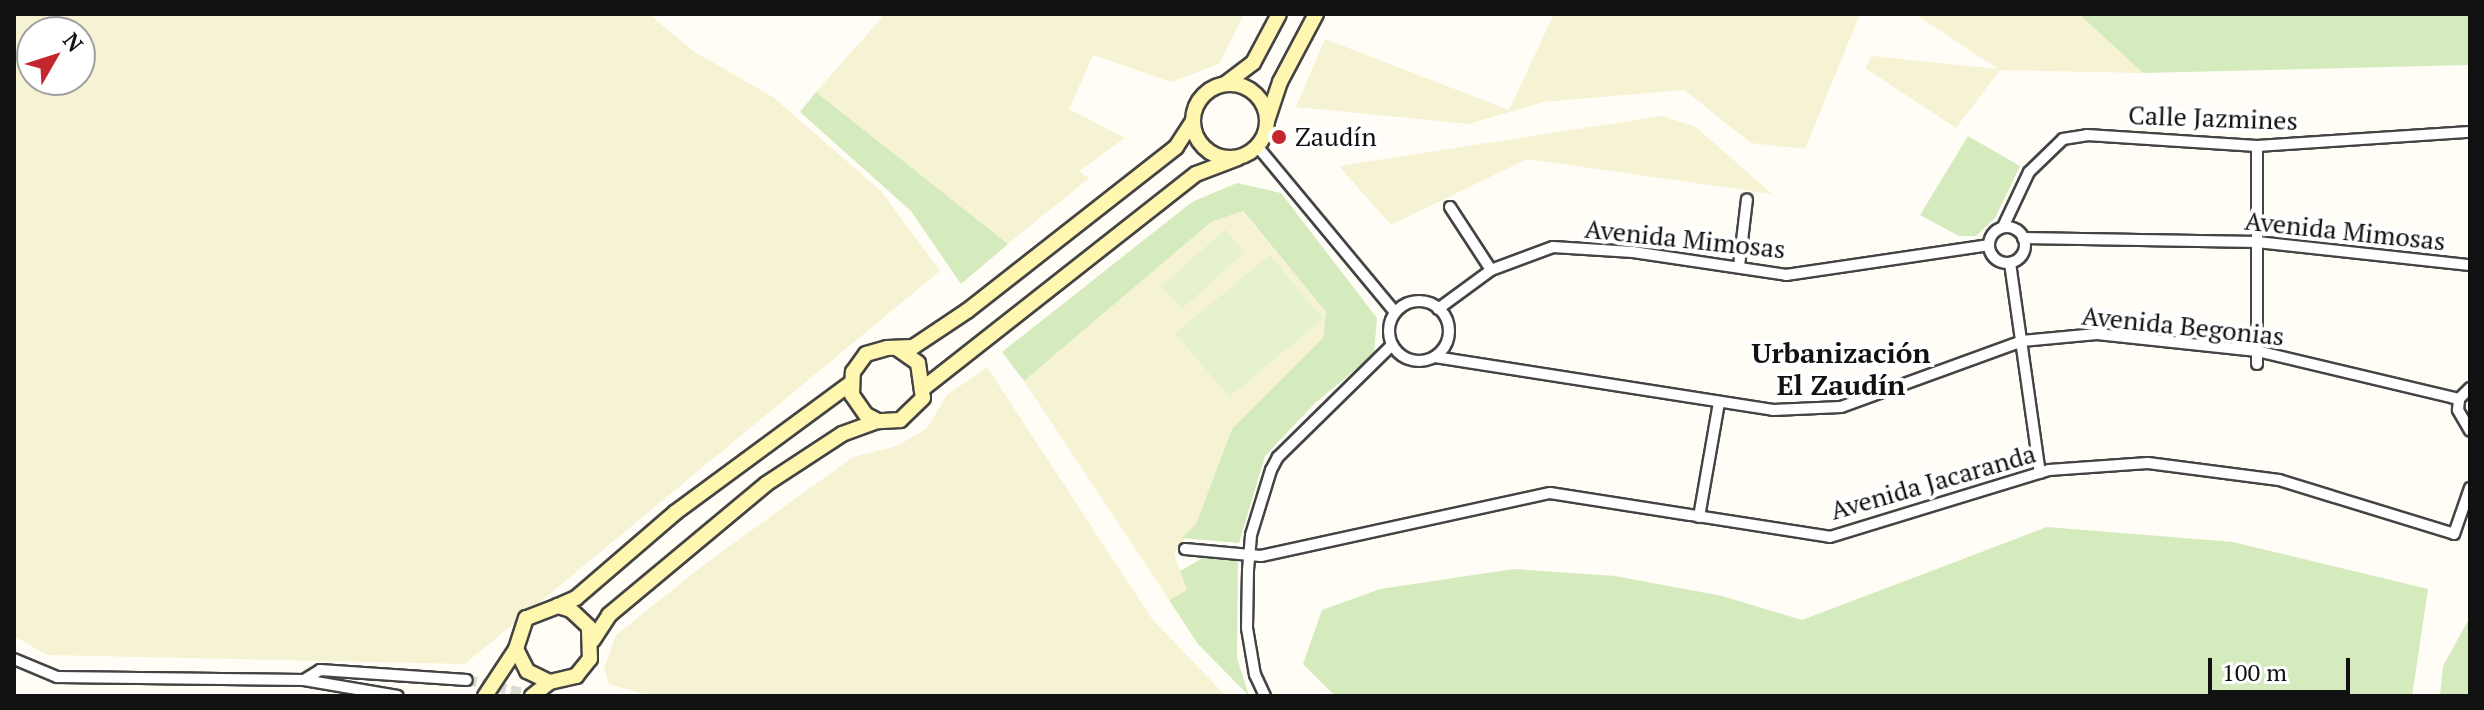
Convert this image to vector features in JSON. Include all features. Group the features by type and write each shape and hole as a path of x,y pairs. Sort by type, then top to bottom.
{"main road":[{"path":"485,696 516,649 526,618 576,598 676,512 851,383 866,354 898,349 930,337 992,293 1174,149 1193,121 1198,102 1243,75 1263,51 1279,14"},
{"path":"532,696 550,682 583,671 593,640 609,615 766,484 842,434 878,421 909,415 925,387 1172,192 1196,174 1238,158 1257,146 1280,82 1316,14"},
{"path":"1225,84 1249,89 1259,98 1267,121"},
{"path":"1193,121 1201,145 1210,153 1238,158"},
{"path":"898,349 918,363 925,387"},
{"path":"851,383 858,406 878,421"},
{"path":"558,606 582,617 593,640"},
{"path":"516,649 527,671 550,682"}],"street":[{"name":"Calle Jazmines","path":"2003,227 2029,172 2063,139 2087,135 2257,146 2470,132"},
{"path":"1257,146 1395,312"},
{"path":"2257,146 2257,364"},
{"path":"1739,266 1747,199"},
{"path":"1450,207 1491,270"},
{"path":"2003,227 2015,229 2023,238 2023,253 2010,263 1995,259 1988,245 1992,234 2003,227"},
{"name":"Avenida Mimosas","path":"2023,238 2257,242 2470,265"},
{"name":"Avenida Mimosas","path":"1438,309 1491,270 1553,247 1739,266 1786,275 1988,245"},
{"path":"2010,263 2040,473"},
{"path":"1419,301 1438,309 1449,330 1435,357 1407,359 1392,345 1388,332 1395,312 1419,301"},
{"name":"Avenida Begonias","path":"1435,357 1773,410 1841,407 2022,341 2097,334 2257,351 2459,399"},
{"path":"1265,696 1255,675 1247,628 1250,554 1256,513 1278,457 1392,345"},
{"path":"2470,388 2459,399 2461,422 2470,431"},
{"path":"1699,517 1719,402"},
{"name":"Avenida Jacaranda","path":"1185,549 1250,554 1550,493 1830,537 2040,473 2148,463 2279,480 2454,534 2470,488"},
{"path":"14,659 57,677 304,680 398,696"},
{"path":"304,680 320,670 467,680"}],"shaded area":[{"path":"14,14 649,14 693,51 773,97 881,191 940,271 465,664 47,655 14,636"},
{"path":"885,14 1244,14 1219,64 1171,82 1093,55 1069,109 1125,138 1079,171 1089,178 1008,244 816,92"},
{"path":"1554,14 1860,14 1805,149 1751,143 1684,90 1543,102 1469,124 1296,107 1325,39 1509,110"},
{"path":"1915,14 2079,14 2143,73 2000,70 1956,128 1865,68 1872,56 1998,69"},
{"path":"1662,116 1696,127 1772,194 1527,159 1391,225 1339,166"},
{"path":"1242,211 1326,312 1323,338 1232,429 1196,524 1174,554 1187,590 1169,600 1024,381 1211,222"},
{"path":"987,367 1152,619 1226,696 651,696 609,684 604,669 616,635 705,564 853,457 897,446 927,428 947,395"}],"green space":[{"path":"2079,14 2470,14 2470,65 2143,73"},
{"path":"816,92 1008,244 961,284 911,211 800,112"},
{"path":"1968,136 2020,166 1995,218 1976,236 1959,236 1920,215"},
{"path":"1237,183 1281,193 1377,318 1374,354 1315,403 1265,456 1239,543 1182,538 1196,524 1232,429 1323,338 1326,312 1243,211 1211,222 1024,381 1002,352 1192,202"},
{"path":"1225,229 1245,252 1182,309 1161,287"},
{"path":"1270,255 1323,319 1229,397 1175,333"},
{"path":"2047,527 2233,542 2428,589 2412,696 1335,696 1303,664 1322,610 1380,589 1514,569 1615,576 1722,596 1802,620"},
{"path":"1206,556 1238,557 1237,658 1249,696 1198,644 1169,600 1187,590 1180,571"},
{"path":"2470,617 2470,696 2440,696 2443,666"}],"tunnel":[{"path":"467,680 536,696"}],"place":[{"name":"Zaudín","path":"1279,137"}],"district":[{"name":"Urbanización El Zaudín","path":"1841,369"}]}
